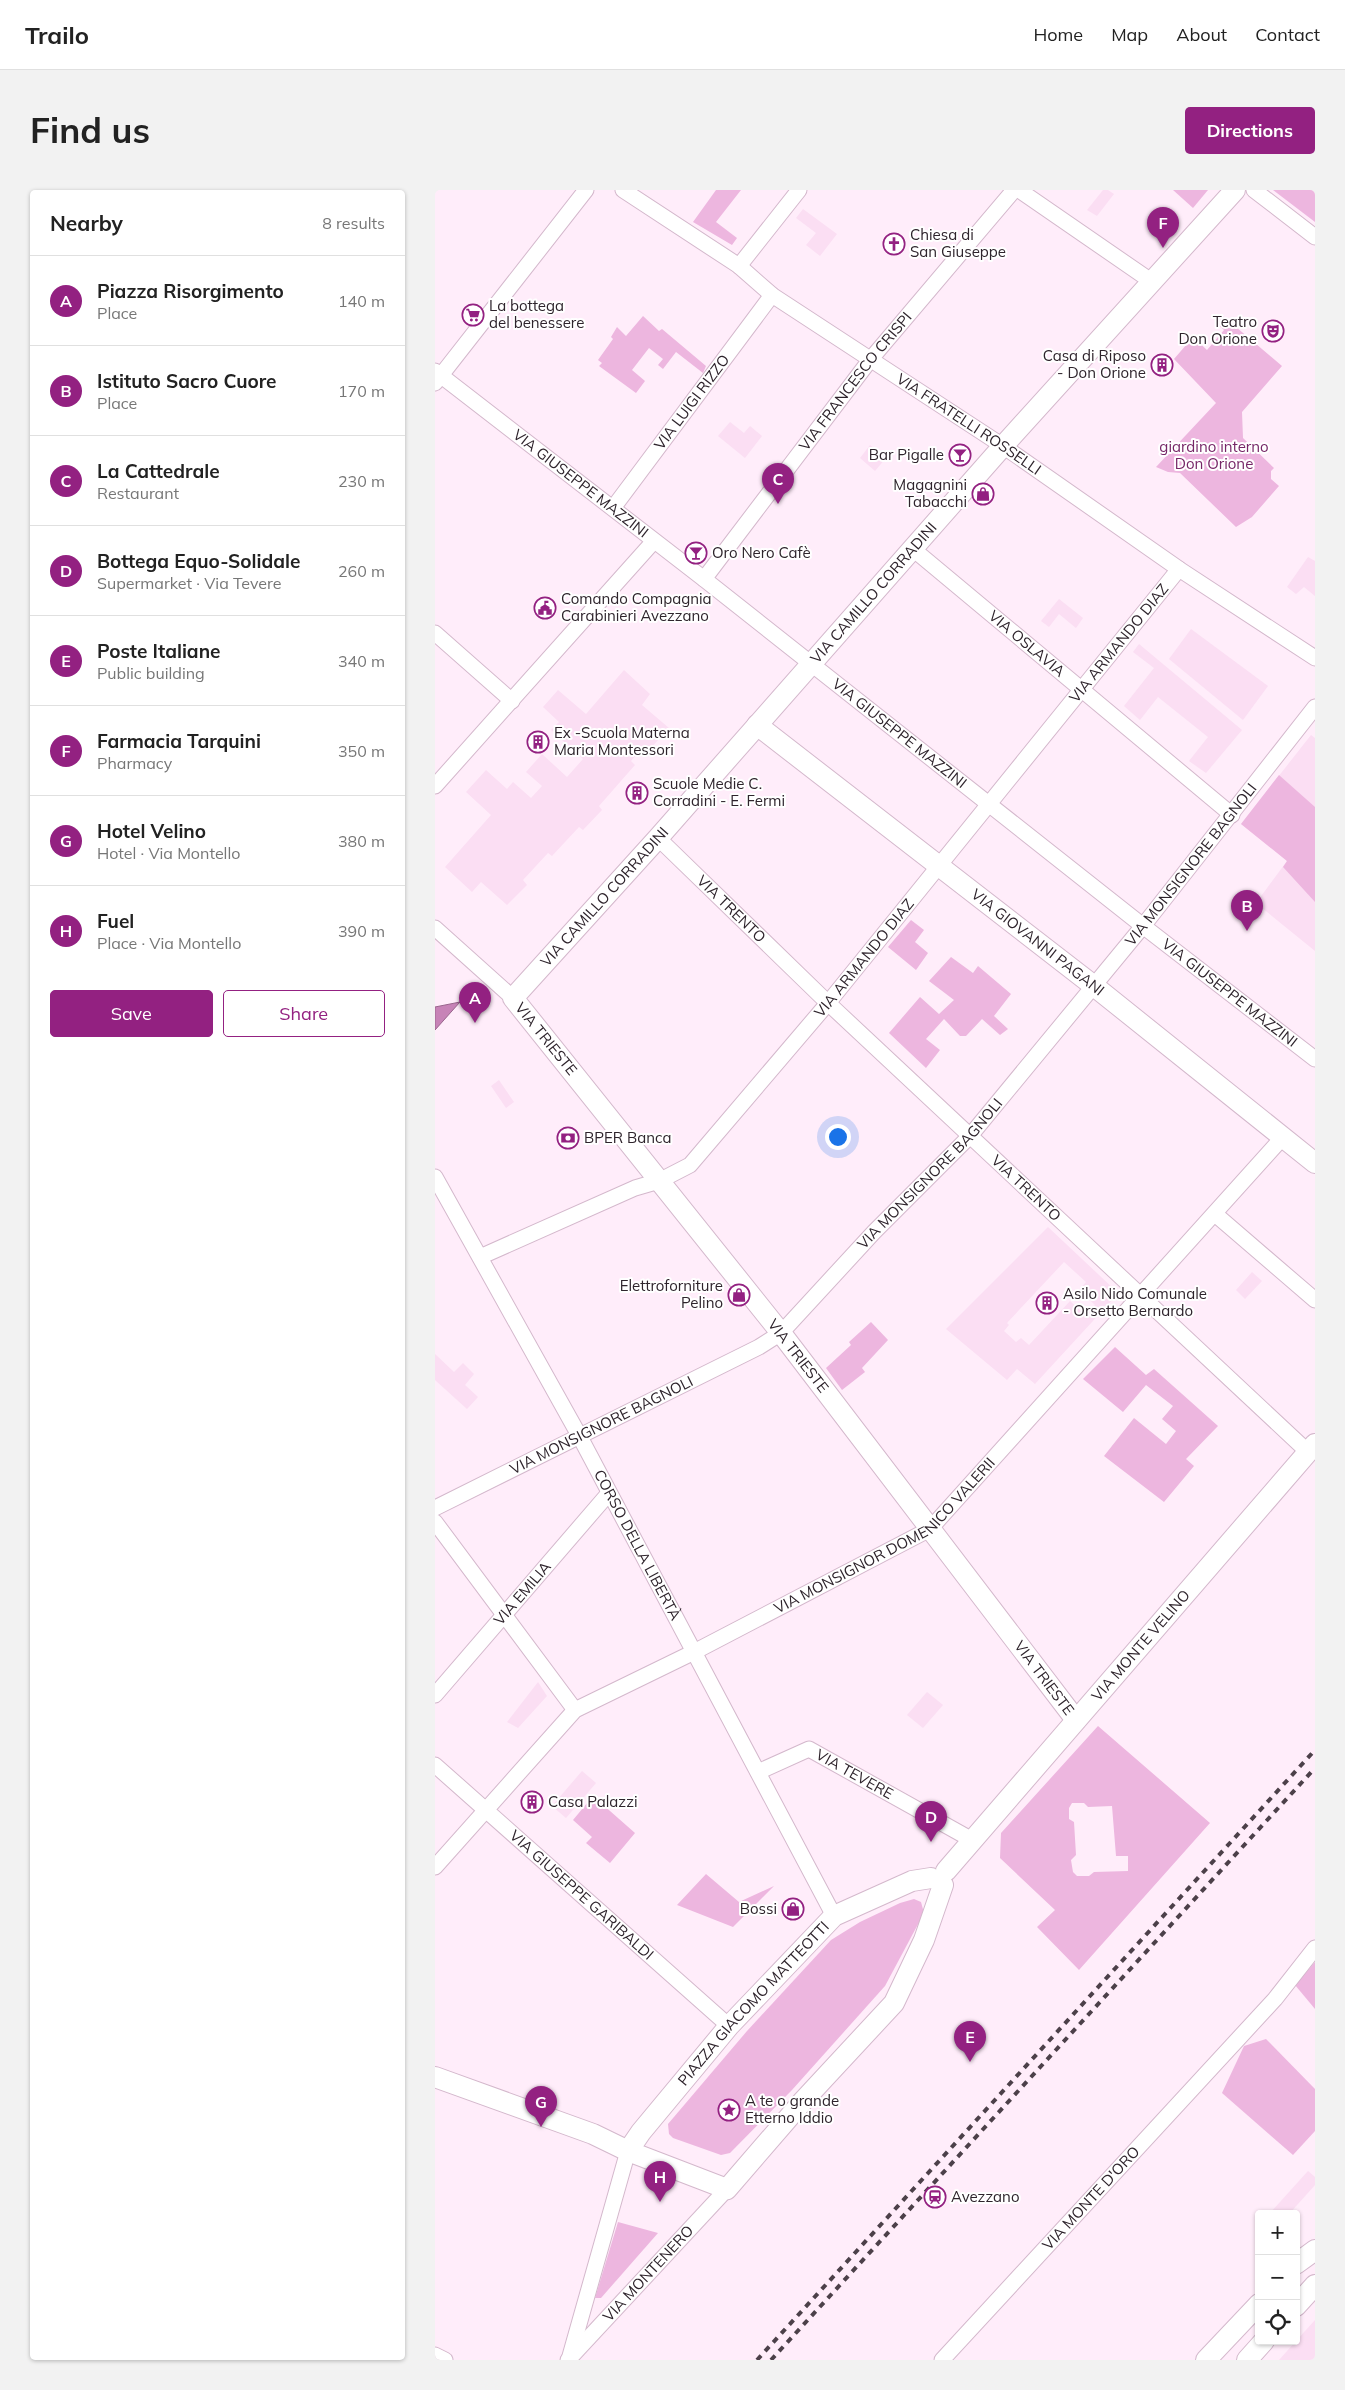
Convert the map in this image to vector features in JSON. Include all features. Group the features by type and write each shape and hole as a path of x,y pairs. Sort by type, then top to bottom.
{"street":[{"path":"437,377 586,190"},
{"name":"VIA FRATELLI ROSSELLI","path":"623,190 739,266 773,295 1003,446 1179,569 1315,658"},
{"path":"739,266 799,190"},
{"name":"VIA FRANCESCO CRISPI","path":"704,579 870,360 1014,190"},
{"path":"1019,190 1151,281"},
{"name":"VIA CAMILLO CORRADINI","path":"513,998 658,838 1003,446 1235,190"},
{"path":"1254,190 1315,238"},
{"name":"VIA LUIGI RIZZO","path":"613,508 773,295"},
{"name":"VIA GIUSEPPE MAZZINI","path":"437,377 613,508 1143,926 1315,1059"},
{"path":"435,786 654,541"},
{"name":"VIA OSLAVIA","path":"913,549 1232,815"},
{"name":"VIA ARMANDO DIAZ","path":"480,1257 635,1188 659,1181 691,1165 828,1003 1179,569"},
{"path":"435,633 512,701"},
{"name":"VIA MONSIGNORE BAGNOLI","path":"435,1508 759,1347 781,1333 874,1232 970,1136 1143,926 1315,707"},
{"name":"VIA GIOVANNI PAGANI","path":"757,725 940,865 1315,1163"},
{"name":"VIA TRENTO","path":"658,838 828,1003 1141,1297 1311,1448"},
{"path":"435,928 513,998"},
{"name":"VIA TRIESTE","path":"513,998 781,1333 1076,1720"},
{"name":"VIA MONSIGNOR DOMENICO VALERII","path":"435,1867 575,1710 695,1652 930,1528 1141,1297 1283,1137"},
{"name":"CORSO DELLA LIBERTÀ","path":"435,1177 580,1437 834,1916"},
{"path":"1215,1214 1315,1300"},
{"name":"VIA MONTE VELINO","path":"940,1878 974,1842 1076,1720 1311,1448"},
{"name":"VIA EMILIA","path":"435,1695 609,1493"},
{"path":"435,1522 575,1710"},
{"name":"VIA TEVERE","path":"758,1772 809,1749 974,1842"},
{"name":"VIA GIUSEPPE GARIBALDI","path":"435,1765 729,2026"},
{"path":"435,2077 593,2134 628,2152 727,2189 803,2102 894,2003 924,1940 940,1878"},
{"name":"PIAZZA GIACOMO MATTEOTTI","path":"628,2152 641,2132 729,2026 834,1916 912,1881 940,1878"},
{"name":"VIA MONTE D'ORO","path":"942,2360 1275,1999 1315,1948"},
{"name":"VIA MONTENERO","path":"568,2360 628,2152"},
{"name":"VIA MONTENERO","path":"568,2360 727,2189"},
{"path":"1300,2261 1315,2250"},
{"path":"1300,2296 1315,2285"},
{"path":"1206,2360 1255,2308"},
{"path":"1247,2360 1260,2345"},
{"path":"435,2355 445,2360"}],"shaded area":[{"path":"1103,190 1108,190 1114,194 1097,216 1087,210"},
{"path":"803,209 837,234 820,256 806,245 816,233 796,218"},
{"path":"730,422 744,433 750,426 762,436 745,458 718,436"},
{"path":"870,445 886,458 875,471 860,458"},
{"path":"1308,557 1315,561 1315,596 1304,587 1296,594 1287,587"},
{"path":"1059,599 1083,618 1076,628 1059,614 1049,627 1041,621"},
{"path":"1191,629 1268,686 1243,720 1169,659"},
{"path":"1139,644 1242,730 1206,773 1189,761 1208,737 1158,697 1140,720 1124,706 1154,668 1133,652"},
{"path":"624,670 650,694 642,705 669,728 650,749 645,745 631,761 635,765 599,806 602,810 583,830 579,827 552,856 548,853 523,880 527,885 507,905 481,882 472,892 445,867 491,815 466,792 486,770 507,789 513,782 531,798 542,786 526,772 542,754 567,777 583,759 551,730 559,722 543,707 558,690 586,714"},
{"path":"1311,735 1315,738 1315,951 1256,903 1287,861 1241,824"},
{"path":"460,1002 435,1030 435,1007"},
{"path":"499,1080 514,1102 506,1108 491,1086"},
{"path":"1048,1227 1115,1290 1115,1297 1035,1384 1017,1369 1007,1380 946,1329","holes":["1064,1262 1086,1282 1079,1290 1095,1305 1085,1315 1070,1301 1029,1345 1021,1338 1016,1342 1004,1331 1009,1325 1007,1323"]},
{"path":"1252,1272 1262,1281 1245,1299 1236,1290"},
{"path":"435,1354 454,1372 463,1363 474,1374 465,1385 478,1397 467,1409 435,1380"},
{"path":"538,1682 547,1696 518,1728 507,1722"},
{"path":"927,1692 943,1705 923,1728 907,1715"},
{"path":"582,1771 596,1783 566,1818 552,1806"},
{"path":"1308,2171 1315,2177 1315,2185 1293,2210 1273,2210"},
{"path":"1315,2320 1315,2360 1279,2360 1292,2345 1300,2345 1300,2337"}],"green space":[{"path":"716,190 741,190 716,222 737,238 732,245 693,222"},
{"path":"1173,190 1208,190 1193,208"},
{"path":"1273,190 1315,190 1315,222"},
{"path":"643,316 659,331 662,329 706,366 703,373 676,352 663,369 658,365 663,359 649,348 632,370 645,381 636,393 599,366 602,363 598,360 613,339 611,337 617,327 626,336"},
{"name":"giardino interno Don Orione","path":"1223,316 1282,366 1242,412 1243,438 1274,468 1271,471 1271,479 1279,486 1252,517 1236,527 1180,473 1168,472 1156,467 1216,403 1174,359 1193,337 1207,350 1224,330 1217,324"},
{"path":"1279,775 1315,807 1315,902 1283,867 1287,861 1241,824"},
{"path":"911,920 924,930 915,942 928,953 916,970 888,947"},
{"path":"951,957 973,973 978,966 1011,994 994,1016 1008,1029 1000,1035 982,1019 966,1036 960,1036 944,1019 926,1039 940,1050 926,1068 889,1033 920,997 939,1014 954,1000 929,981"},
{"path":"871,1322 888,1340 862,1368 865,1372 842,1390 826,1368 851,1345 849,1342"},
{"path":"1115,1347 1146,1375 1154,1369 1218,1426 1186,1459 1194,1466 1164,1502 1104,1456 1134,1418 1166,1444 1176,1431 1162,1419 1173,1406 1146,1385 1123,1412 1083,1379"},
{"path":"1098,1726 1210,1823 1079,1970 1037,1927 1055,1910 1000,1858 1001,1833","holes":["1072,1803 1084,1803 1088,1807 1112,1806 1116,1856 1128,1856 1128,1871 1094,1872 1089,1876 1077,1876 1073,1872 1071,1860 1076,1855 1074,1822 1069,1819 1069,1808"]},
{"path":"593,1796 635,1833 610,1863 586,1843 592,1837 573,1820"},
{"path":"706,1874 739,1902 774,1886 733,1927 677,1905"},
{"path":"914,1899 921,1902 924,1913 885,1986 792,2090 730,2153 721,2155 673,2138 669,2134 668,2124 747,2031 831,1940 860,1922 900,1903"},
{"path":"1315,1962 1315,2009 1295,1985"},
{"path":"1266,2039 1315,2089 1315,2131 1293,2155 1222,2093 1244,2046"},
{"path":"618,2222 658,2233 601,2298 595,2298"}],"railway":[{"path":"757,2360 1315,1750"},
{"path":"771,2360 1315,1768"}],"place":[{"name":"Chiesa di San Giuseppe","path":"894,244"},
{"name":"Farmacia Tarquini","path":"1163,248"},
{"name":"La bottega del benessere","path":"473,315"},
{"name":"Teatro Don Orione","path":"1273,331"},
{"name":"Casa di Riposo - Don Orione","path":"1162,365"},
{"name":"Bar Pigalle","path":"960,455"},
{"name":"Magagnini Tabacchi","path":"983,494"},
{"name":"La Cattedrale","path":"778,504"},
{"name":"Oro Nero Cafè","path":"696,553"},
{"name":"Comando Compagnia Carabinieri Avezzano","path":"545,608"},
{"name":"Ex -Scuola Materna Maria Montessori","path":"538,742"},
{"name":"Scuole Medie C. Corradini - E. Fermi","path":"637,793"},
{"name":"Istituto Sacro Cuore","path":"1247,931"},
{"name":"Piazza Risorgimento","path":"475,1023"},
{"name":"BPER Banca","path":"568,1138"},
{"name":"Elettroforniture Pelino","path":"739,1295"},
{"name":"Asilo Nido Comunale - Orsetto Bernardo","path":"1047,1303"},
{"name":"Casa Palazzi","path":"532,1802"},
{"name":"Bottega Equo-Solidale","path":"931,1842"},
{"name":"Bossi","path":"793,1909"},
{"name":"Poste Italiane","path":"970,2062"},
{"name":"A te o grande Etterno Iddio","path":"729,2110"},
{"name":"Hotel Velino","path":"541,2127"},
{"name":"Avezzano","path":"935,2197"},
{"name":"Fuel","path":"660,2202"}]}
